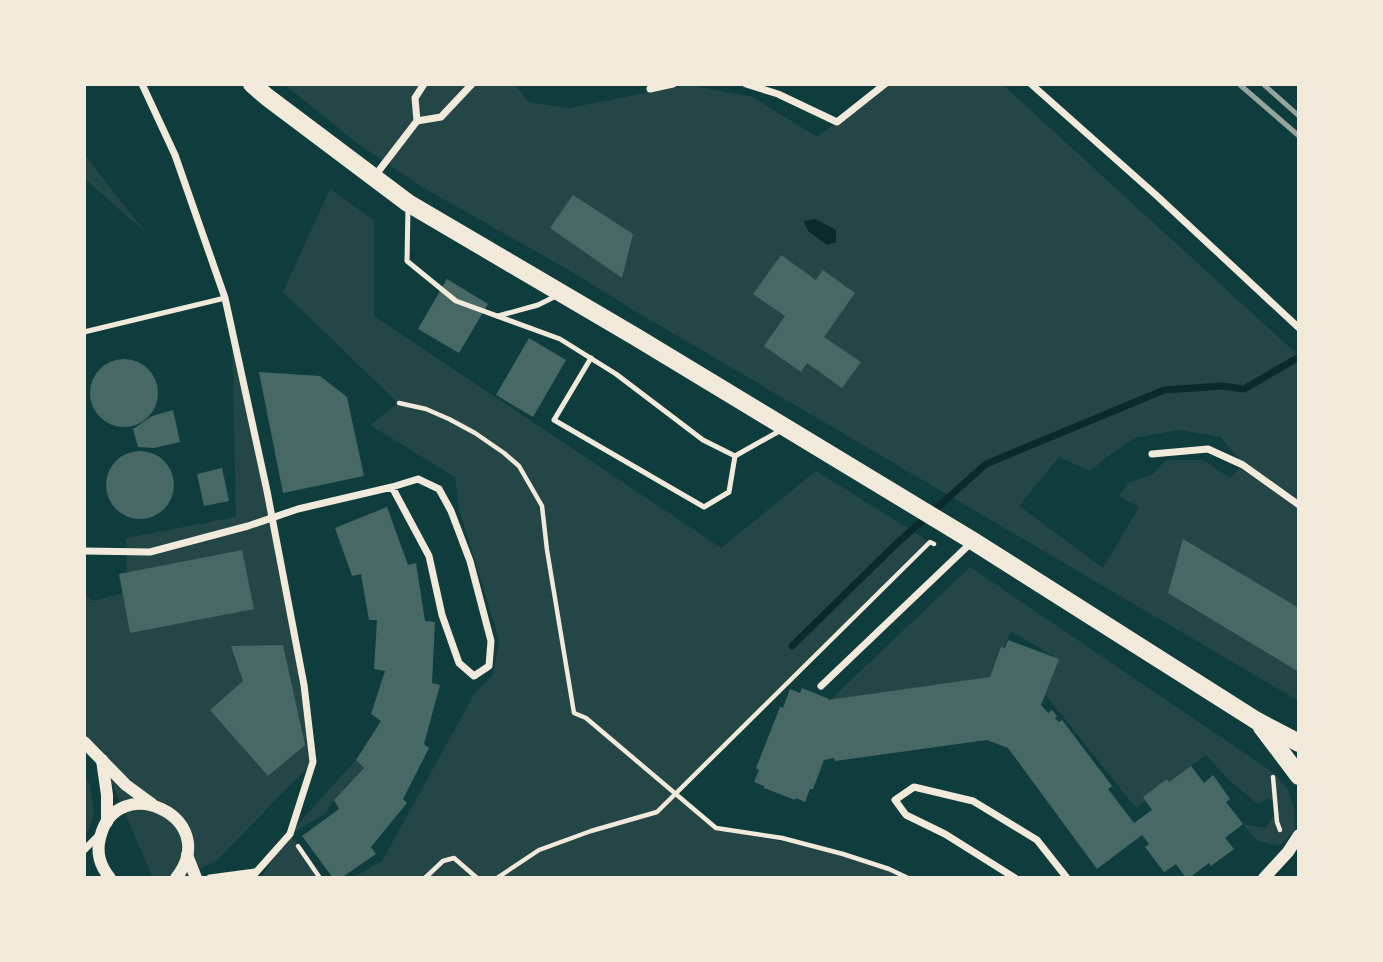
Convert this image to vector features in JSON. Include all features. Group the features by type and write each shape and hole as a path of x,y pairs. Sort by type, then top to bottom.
{"main road":[{"path":"253,84 408,203 973,541 1257,721 1299,743"},
{"path":"1257,721 1299,776"}],"street":[{"path":"142,84 175,155 225,298 304,685 313,762 290,834 253,875 210,878"},
{"path":"374,177 417,121 415,99 424,84"},
{"path":"417,121 442,117 472,84"},
{"path":"650,89 673,84"},
{"path":"746,84 778,94 837,122 885,84"},
{"path":"1031,84 1299,328"},
{"path":"1152,454 1208,449 1243,465 1299,505"},
{"path":"84,551 150,552 272,519 298,509 418,479 439,489 451,511 470,561 491,641 489,666 474,676 459,663 442,615 429,556 392,487"},
{"path":"821,686 973,541"},
{"path":"84,742 126,785 152,805"},
{"path":"102,760 107,794 104,827 98,846 99,859 110,878"},
{"path":"1015,878 945,834 906,814 895,800 914,787 973,801 1037,840 1067,878"},
{"path":"84,850 116,812 127,806 139,804 163,808 180,823 185,833 187,855 176,878"},
{"path":"1264,878 1295,840"},
{"path":"187,855 196,878"}],"lane":[{"path":"408,203 407,261 456,301 559,339 616,374 703,440 735,456"},
{"path":"498,316 538,305 561,293"},
{"path":"84,332 225,298"},
{"path":"592,358 554,419 704,507 729,492 735,456"},
{"path":"735,456 785,428"}],"path":[{"path":"399,403 426,409 449,419 504,453 519,466 542,506 574,713 586,718 716,828 782,838 843,854 908,878"},
{"path":"497,878 540,850 591,831 657,812 930,541 956,557"},
{"path":"1272,774 1275,781 1277,822 1281,833 1295,840"},
{"path":"290,834 320,878"},
{"path":"425,878 443,860 454,858 477,878"}],"shaded area":[{"path":"284,84 515,84 528,102 568,108 688,85 753,97 817,137 887,84 1002,84 1299,356 1299,701 567,269 422,187 357,143","holes":["1179,430 1221,437 1243,465 1230,478 1203,460 1166,460 1152,475 1128,483 1119,496 1139,507 1103,568 1019,506 1059,457 1090,471 1134,438"]},
{"path":"84,154 145,232 84,178"},
{"path":"330,189 374,220 374,316 721,548 816,471 930,542 674,794 716,828 843,854 907,878 352,878 382,861 475,693 493,675 499,639 459,509 455,477 370,425 398,403 283,292"},
{"path":"815,219 836,230 836,242 827,245 808,231 804,221"},
{"path":"232,334 272,519 313,762 217,860 182,878 153,878 102,760 84,742 84,595 93,601 127,592 126,538 236,517"},
{"path":"970,567 1271,771 1288,789 1294,807 1295,830 1279,846 1256,840 1243,824 1266,828 1279,807 1269,798 1258,804 1230,781 1206,755 1136,808 1045,694 1058,659 1011,631 990,677 827,703"},
{"path":"356,760 364,768 334,800 325,814 290,834 321,878 261,878 289,834"},
{"path":"84,778 90,784 94,815 84,840"}],"building":[{"path":"573,195 633,234 622,278 550,228"},
{"path":"781,255 816,280 823,270 855,293 824,337 861,362 842,388 807,363 801,372 764,346 785,316 753,294"},
{"path":"447,279 488,304 459,353 418,329"},
{"path":"529,338 566,360 533,417 496,395"},
{"path":"124,359 137,362 148,369 155,380 158,393 155,406 148,417 137,424 124,427 111,424 100,417 93,406 90,393 93,380 100,369 111,362"},
{"path":"259,372 320,376 347,397 364,476 283,493"},
{"path":"173,410 180,442 154,448 138,447 133,429 152,416"},
{"path":"140,451 153,454 164,461 171,472 174,485 171,498 164,509 153,516 140,519 127,516 116,509 109,498 106,485 109,472 116,461 127,454"},
{"path":"222,468 229,501 204,506 197,474"},
{"path":"387,507 408,565 416,563 425,621 435,622 432,683 440,685 424,744 429,748 403,799 407,803 371,847 376,854 341,878 333,878 302,836 339,809 334,800 364,768 356,760 381,721 371,714 385,671 374,669 377,620 369,620 361,574 352,576 335,528"},
{"path":"1183,539 1299,608 1299,672 1168,593"},
{"path":"242,550 254,609 130,633 119,574"},
{"path":"1008,640 1059,659 1041,705 1048,713 1052,710 1059,722 1062,720 1112,786 1108,789 1134,823 1152,810 1143,797 1167,779 1169,782 1191,766 1204,783 1213,775 1230,799 1226,802 1243,824 1225,838 1234,849 1211,866 1209,863 1186,878 1176,864 1164,872 1145,847 1149,844 1142,835 1097,869 1008,748 987,740 835,761 834,758 824,760 805,802 754,782 759,770 756,768 790,689 800,693 802,688 828,700 990,677 1001,647 1005,648"},
{"path":"283,645 305,745 268,776 210,710 243,681 231,646"}],"waterway":[{"path":"792,646 894,546 986,464 1164,390 1222,386 1244,389 1299,357"}],"railway":[{"path":"1239,84 1299,136"},
{"path":"1263,84 1299,116"}]}
